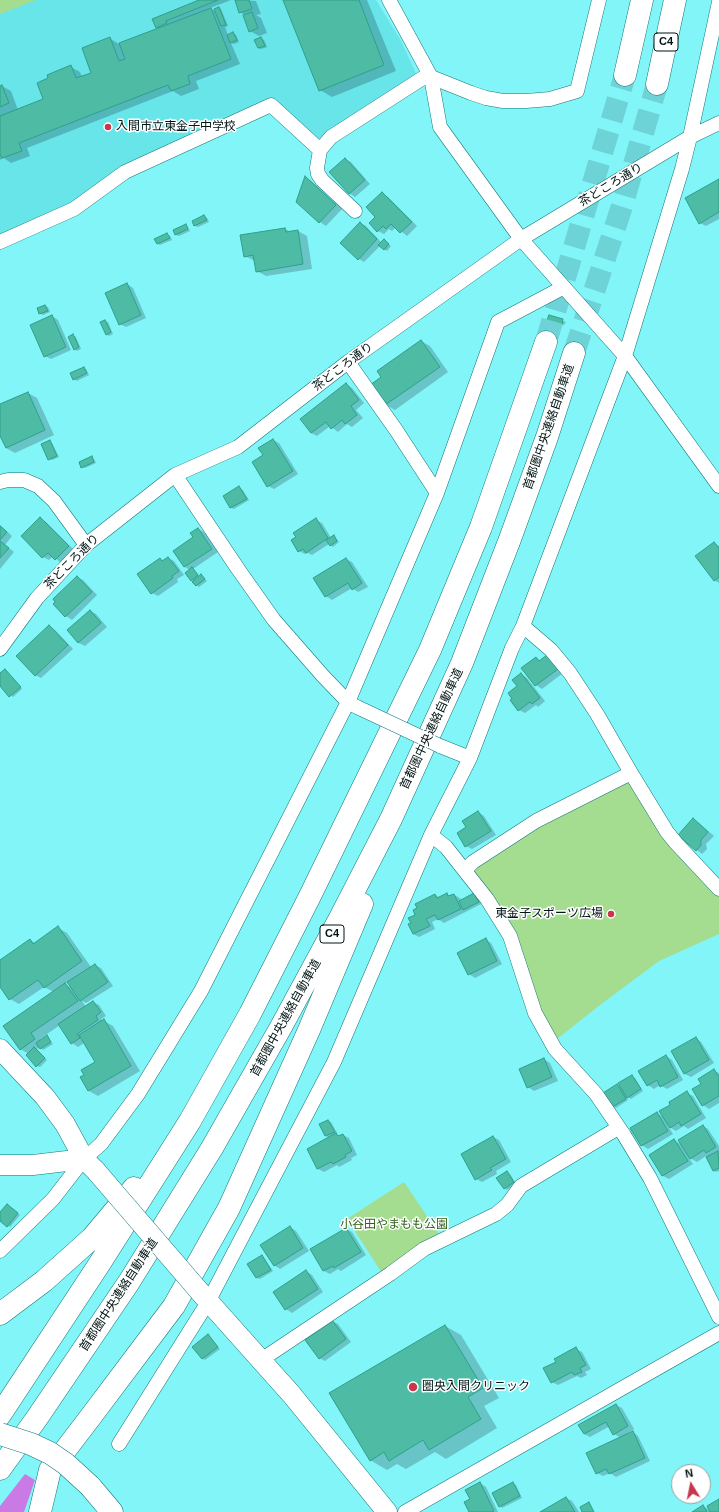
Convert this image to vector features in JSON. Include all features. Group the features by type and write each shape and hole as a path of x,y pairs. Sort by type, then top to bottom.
{"highway":[{"path":"625,75 642,0"},
{"name":"C4","path":"657,84 675,0"},
{"path":"0,1415 96,1269 190,1121 257,1001 430,650 481,527 546,342"},
{"name":"首都圏中央連絡自動車道","path":"0,1469 37,1418 129,1282 220,1134 340,918 391,819 462,663 510,539 544,444 574,353"},
{"path":"40,1512 50,1470 174,1306 229,1208 310,1030 462,663"},
{"path":"0,1314 44,1281 92,1238 190,1121"},
{"path":"0,1434 31,1444 50,1453 66,1464 90,1486 112,1512"}],"street":[{"path":"389,0 430,75 440,127 521,239 625,356 719,486"},
{"path":"430,75 471,93 486,98 503,101 526,101 550,98 577,91 599,0"},
{"path":"119,1444 204,1297 334,1062 431,835 470,758 512,648 523,626 625,356 682,169 719,2"},
{"path":"354,211 322,180 318,174 317,168 320,150 331,137 430,75"},
{"path":"0,242 74,209 125,172 271,105 320,150"},
{"name":"茶どころ通り","path":"0,649 37,598 86,545 175,475 238,447 348,362 521,239 690,137 719,122"},
{"path":"0,1251 90,1165 101,1144 138,1094 201,991 352,704 436,493 498,322 564,287"},
{"path":"348,362 396,430 436,493"},
{"path":"175,475 274,620 323,676 352,704 440,746 470,758"},
{"path":"0,482 8,480 24,480 38,486 54,501 86,545"},
{"path":"523,626 551,650 570,673 676,843 719,889"},
{"path":"465,870 473,862 536,821 631,773"},
{"path":"431,835 446,847 465,870 487,899 510,936 535,1013 555,1049 596,1094 650,1178 719,1317"},
{"path":"0,1049 45,1097 65,1124 90,1165 204,1297 292,1395 387,1512"},
{"path":"261,1360 390,1274 424,1249 496,1214 507,1205 521,1186 618,1128"},
{"path":"0,1166 90,1165"},
{"path":"405,1512 719,1333"}],"shaded area":[{"name":"入間市立東金子中学校","path":"0,0 376,0 400,39 416,73 363,113 315,141 272,101 74,204 0,237"},
{"path":"25,1474 35,1480 24,1512 0,1512 0,1506"}],"green space":[{"path":"0,0 36,0 0,14"},
{"name":"東金子スポーツ広場","path":"624,782 635,784 719,896 719,934 659,961 557,1039 538,1009 474,875 475,868 535,828"},
{"name":"小谷田やまもも公園","path":"404,1182 439,1234 422,1242 382,1273 347,1219"}],"building":[{"path":"199,0 218,0 166,21 167,23 156,28 152,19"},
{"path":"235,0 249,0 252,9 239,13"},
{"path":"283,0 359,0 384,65 319,91"},
{"path":"219,7 226,25 221,26 214,9"},
{"path":"211,8 231,59 188,76 190,84 171,91 168,85 19,143 22,151 2,158 0,154 0,116 43,99 37,83 48,78 47,75 71,65 76,78 91,73 82,48 110,37 119,61 125,59 119,43"},
{"path":"252,12 258,28 249,32 243,15"},
{"path":"233,32 237,40 230,43 227,35"},
{"path":"261,37 265,46 258,48 254,40"},
{"path":"2,85 9,103 0,107 0,86"},
{"path":"345,158 365,180 349,194 329,172"},
{"path":"305,176 336,205 319,223 296,202"},
{"path":"719,179 719,212 699,224 685,198"},
{"path":"382,192 412,222 400,233 391,224 386,229 383,226 377,232 369,223 375,217 366,207"},
{"path":"204,215 207,220 194,226 192,221"},
{"path":"360,222 377,239 358,260 340,243"},
{"path":"186,224 188,229 175,235 173,230"},
{"path":"285,228 286,232 298,230 303,264 256,272 253,255 244,257 240,235"},
{"path":"167,233 170,238 157,244 154,239"},
{"path":"384,239 389,244 384,250 378,245"},
{"path":"127,283 141,315 119,325 105,293"},
{"path":"45,305 48,311 39,314 37,308"},
{"path":"52,315 66,347 44,357 30,325"},
{"path":"549,315 563,319 562,325 547,320"},
{"path":"105,320 111,332 106,335 100,322"},
{"path":"73,334 79,347 74,350 68,337"},
{"path":"421,340 440,367 385,405 370,385 381,377 377,371"},
{"path":"84,367 87,373 73,380 70,373"},
{"path":"346,383 359,400 351,406 357,415 345,424 342,420 331,429 326,422 311,433 300,419"},
{"path":"28,392 45,430 6,448 0,436 0,404"},
{"path":"273,439 293,471 267,487 252,462 263,455 258,448"},
{"path":"50,440 57,456 48,460 41,444"},
{"path":"92,456 94,462 81,468 79,462"},
{"path":"239,486 247,499 230,508 223,496"},
{"path":"40,517 69,546 55,560 48,553 42,558 21,536"},
{"path":"316,518 328,538 306,553 303,549 298,552 291,540 296,537 293,533"},
{"path":"0,526 7,532 0,540"},
{"path":"198,528 212,549 184,567 173,551 193,537 190,533"},
{"path":"334,535 337,541 330,546 326,540"},
{"path":"0,541 9,548 0,558"},
{"path":"714,542 719,548 719,577 714,581 695,556"},
{"path":"168,557 179,571 172,576 173,578 151,594 137,574 160,558 162,561"},
{"path":"346,558 362,583 352,590 348,583 325,597 313,578"},
{"path":"192,567 198,575 191,581 185,573"},
{"path":"201,574 205,579 196,586 192,582"},
{"path":"77,576 92,592 65,617 53,604 55,602 53,599"},
{"path":"90,610 101,623 78,643 67,630"},
{"path":"49,625 68,645 35,676 16,656"},
{"path":"547,655 558,669 535,686 521,668 536,657 539,661"},
{"path":"5,669 21,687 9,697 0,686 0,673"},
{"path":"521,673 540,698 532,704 530,702 518,711 510,700 512,699 508,693 517,686 512,680"},
{"path":"478,811 491,831 465,847 457,833 466,827 462,821"},
{"path":"693,818 708,832 701,840 701,845 696,851 678,835"},
{"path":"447,893 448,896 454,894 461,909 438,920 435,915 426,919 430,926 413,934 408,924 411,923 408,918 415,915 413,910 417,908 415,904 435,894 437,898"},
{"path":"474,893 479,902 463,910 459,901"},
{"path":"58,926 82,961 44,988 38,980 9,1000 0,987 0,960 30,939 33,944"},
{"path":"486,938 497,961 468,975 457,953"},
{"path":"95,964 108,982 80,1001 67,982"},
{"path":"65,983 78,1001 31,1033 35,1039 20,1050 3,1026"},
{"path":"93,1001 101,1012 96,1016 98,1020 77,1034 80,1038 71,1044 58,1024"},
{"path":"104,1019 131,1066 88,1091 80,1077 84,1075 81,1070 95,1062 79,1035"},
{"path":"47,1035 51,1042 40,1049 36,1043"},
{"path":"696,1037 709,1060 684,1074 671,1051"},
{"path":"34,1047 45,1058 36,1067 26,1055"},
{"path":"666,1055 678,1077 660,1087 657,1080 647,1086 638,1071"},
{"path":"544,1058 552,1077 527,1088 519,1069"},
{"path":"714,1069 719,1077 719,1096 702,1106 692,1089 701,1084 698,1079"},
{"path":"632,1075 641,1089 627,1098 618,1083"},
{"path":"617,1084 626,1099 612,1107 603,1093"},
{"path":"687,1091 701,1114 681,1126 679,1122 670,1128 659,1111 670,1105 669,1102"},
{"path":"657,1112 668,1131 641,1146 630,1128"},
{"path":"328,1120 335,1132 325,1136 319,1124"},
{"path":"703,1125 716,1147 706,1153 704,1150 690,1159 678,1140"},
{"path":"336,1133 338,1136 343,1134 352,1151 345,1155 346,1157 333,1164 331,1162 317,1169 307,1149"},
{"path":"493,1136 506,1159 490,1168 492,1170 475,1180 461,1154"},
{"path":"674,1139 688,1161 662,1176 649,1155"},
{"path":"718,1151 719,1168 713,1171 706,1157"},
{"path":"507,1171 514,1182 504,1189 496,1178"},
{"path":"7,1204 18,1213 7,1227 0,1221 0,1212"},
{"path":"290,1226 303,1248 274,1266 260,1245"},
{"path":"346,1228 361,1252 334,1268 333,1266 323,1271 310,1249"},
{"path":"262,1255 271,1270 256,1278 247,1264"},
{"path":"306,1270 318,1289 285,1310 273,1292"},
{"path":"332,1320 346,1339 319,1359 305,1340"},
{"path":"445,1325 483,1388 468,1397 481,1419 429,1450 423,1440 389,1461 384,1452 370,1461 329,1393"},
{"path":"208,1334 218,1347 202,1359 192,1347"},
{"path":"576,1347 586,1365 580,1368 582,1372 574,1375 572,1372 551,1383 543,1368 556,1362 554,1359"},
{"path":"616,1404 628,1426 613,1435 606,1422 584,1434 578,1425"},
{"path":"633,1431 645,1458 609,1474 606,1469 596,1474 586,1453"},
{"path":"480,1482 494,1511 492,1512 469,1512 464,1502 470,1499 465,1490"},
{"path":"513,1482 520,1496 499,1507 492,1493"},
{"path":"566,1497 575,1512 540,1512"},
{"path":"719,1499 719,1512 710,1512 707,1506"},
{"path":"589,1502 594,1512 582,1512 580,1507"},
{"path":"703,1505 707,1512 692,1512"}],"tunnel":[{"path":"546,342 625,75"},
{"path":"574,353 623,203 657,84"}],"place":[{"name":"入間市立東金子中学校","path":"108,127"},
{"name":"東金子スポーツ広場","path":"611,914"},
{"name":"圏央入間クリニック","path":"413,1387"}]}
